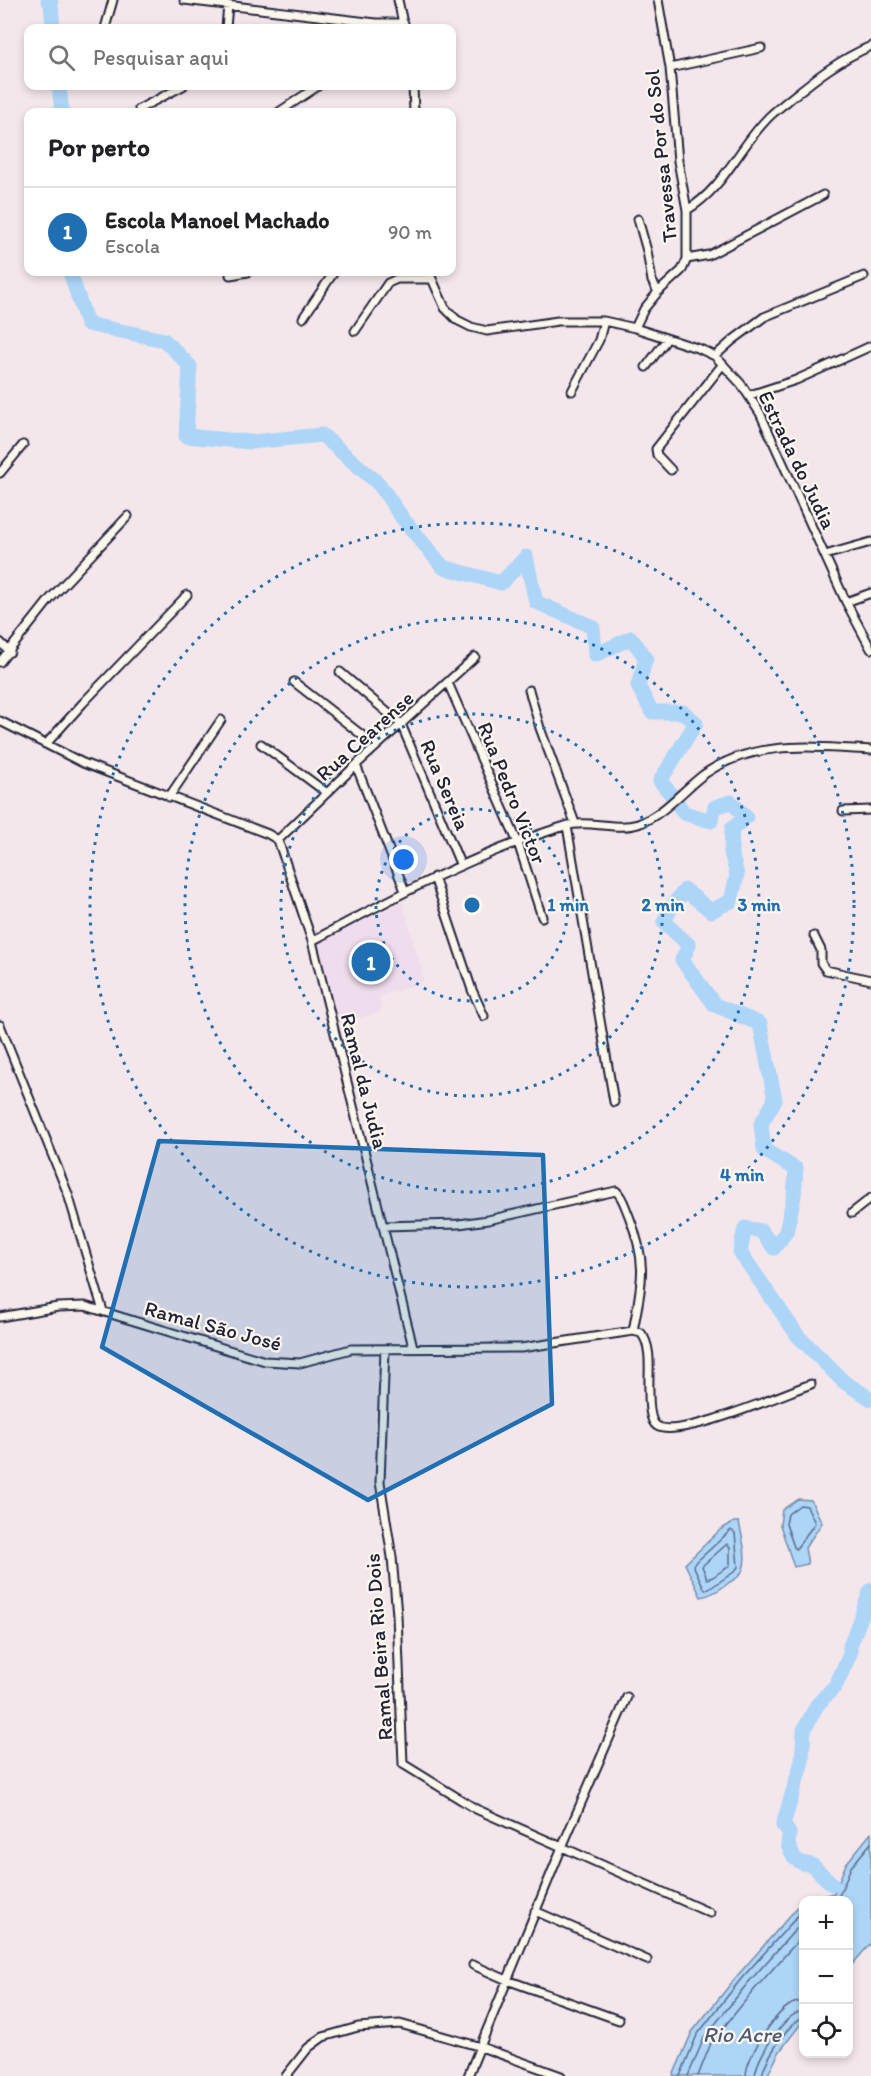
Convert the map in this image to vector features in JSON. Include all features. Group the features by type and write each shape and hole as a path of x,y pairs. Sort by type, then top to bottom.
{"street":[{"path":"106,24 113,0"},
{"path":"184,0 390,24"},
{"path":"398,0 404,24"},
{"name":"Travessa Por do Sol","path":"635,328 644,309 658,292 682,270 687,259 687,210 678,161 670,68 658,0"},
{"path":"226,24 228,5"},
{"path":"687,210 704,200 765,120 826,70 845,57 871,46"},
{"path":"670,68 761,48"},
{"path":"142,108 176,90"},
{"path":"285,108 312,90"},
{"path":"413,90 414,108"},
{"path":"687,259 710,255 824,195"},
{"path":"638,219 648,251 652,281 658,292"},
{"path":"303,318 331,276"},
{"path":"355,331 388,283 397,279 422,276"},
{"name":"Estrada do Judia","path":"430,276 445,308 457,320 471,327 487,331 558,321 604,321 635,328 715,356 750,395 772,437 846,602 871,649"},
{"path":"715,356 764,317 864,276"},
{"path":"572,391 599,340 604,321"},
{"path":"646,367 667,339"},
{"path":"750,395 796,380 871,346"},
{"path":"671,470 657,455 656,448 723,364"},
{"path":"0,473 23,446"},
{"path":"0,662 50,599 128,516"},
{"path":"825,555 871,542"},
{"path":"846,602 871,593"},
{"path":"47,743 187,595"},
{"path":"0,642 10,652"},
{"name":"Rua Cearense","path":"278,840 376,746 475,657"},
{"name":"Rua Sereia","path":"340,672 401,724 461,866"},
{"path":"294,682 376,746"},
{"name":"Rua Pedro Victor","path":"448,683 518,843 542,917"},
{"path":"529,690 571,824 614,1102"},
{"path":"0,720 83,764 268,834 278,840"},
{"path":"169,797 222,720"},
{"path":"261,744 327,793"},
{"path":"312,941 434,877 540,834 571,824 631,826 655,814 704,774 726,761 766,749 796,747 871,750"},
{"path":"356,765 405,891"},
{"path":"843,811 871,810"},
{"name":"Ramal da Judia","path":"278,840 312,941 413,1347"},
{"path":"434,877 472,990 484,1016"},
{"path":"814,936 821,950 821,963 826,970 871,980"},
{"path":"0,1025 68,1194 103,1311"},
{"path":"383,1226 459,1224 488,1220 612,1191 619,1193 642,1262 642,1284 633,1331 641,1333 648,1349 649,1396 652,1421 657,1426 666,1430 677,1430 723,1417 811,1384"},
{"path":"852,1213 871,1198"},
{"name":"Ramal São José","path":"0,1317 72,1305 85,1306 265,1361 300,1363 351,1348 521,1348 633,1331"},
{"name":"Ramal Beira Rio Dois","path":"385,1349 380,1482 392,1557 397,1616 403,1764 476,1809 562,1847"},
{"path":"468,2076 627,1696"},
{"path":"562,1847 710,1913"},
{"path":"536,1911 647,1960"},
{"path":"473,1965 507,1980 619,2019"},
{"path":"286,2076 308,2048 323,2037 358,2027 400,2024 481,2047 561,2076"}],"highlighted area":[{"path":"159,1141 543,1155 552,1404 368,1500 102,1347"}],"shaded area":[{"path":"403,902 424,981 381,996 380,1012 339,1024 318,943"}],"water":[{"path":"798,1499 811,1500 822,1523 805,1548 808,1564 794,1567 780,1525 782,1510"},
{"path":"734,1522 739,1522 743,1543 745,1559 742,1572 720,1589 701,1597 685,1564 721,1529"},
{"path":"871,1833 871,1943 853,1963 853,1896 822,1896 834,1893 846,1864"},
{"name":"Rio Acre","path":"799,1905 799,2026 780,2051 767,2076 673,2076 692,2032"}],"waterway":[{"path":"48,0 51,3 53,24"},
{"path":"59,90 62,108"},
{"path":"71,276 87,324 164,340 190,366 186,436 251,442 322,435 379,484 403,519 443,567 501,583 526,557 536,602 593,627 595,655 631,638 646,658 638,686 652,712 683,712 696,723 660,781 684,813 711,821 715,807 731,802 746,817 732,829 731,852 737,875 731,901 711,911 685,890 672,906 664,922 689,945 682,960 715,1005 760,1024 775,1100 761,1124 764,1150 796,1169 794,1196 786,1232 774,1248 761,1231 745,1228 740,1252 798,1336 844,1382 871,1399"},
{"path":"832,1884 812,1865 794,1858 788,1845 789,1833 783,1825 802,1761 804,1730 817,1705 836,1685 850,1654 850,1646 871,1590"}],"place":[{"name":"Escola Manoel Machado","path":"371,962"}]}
